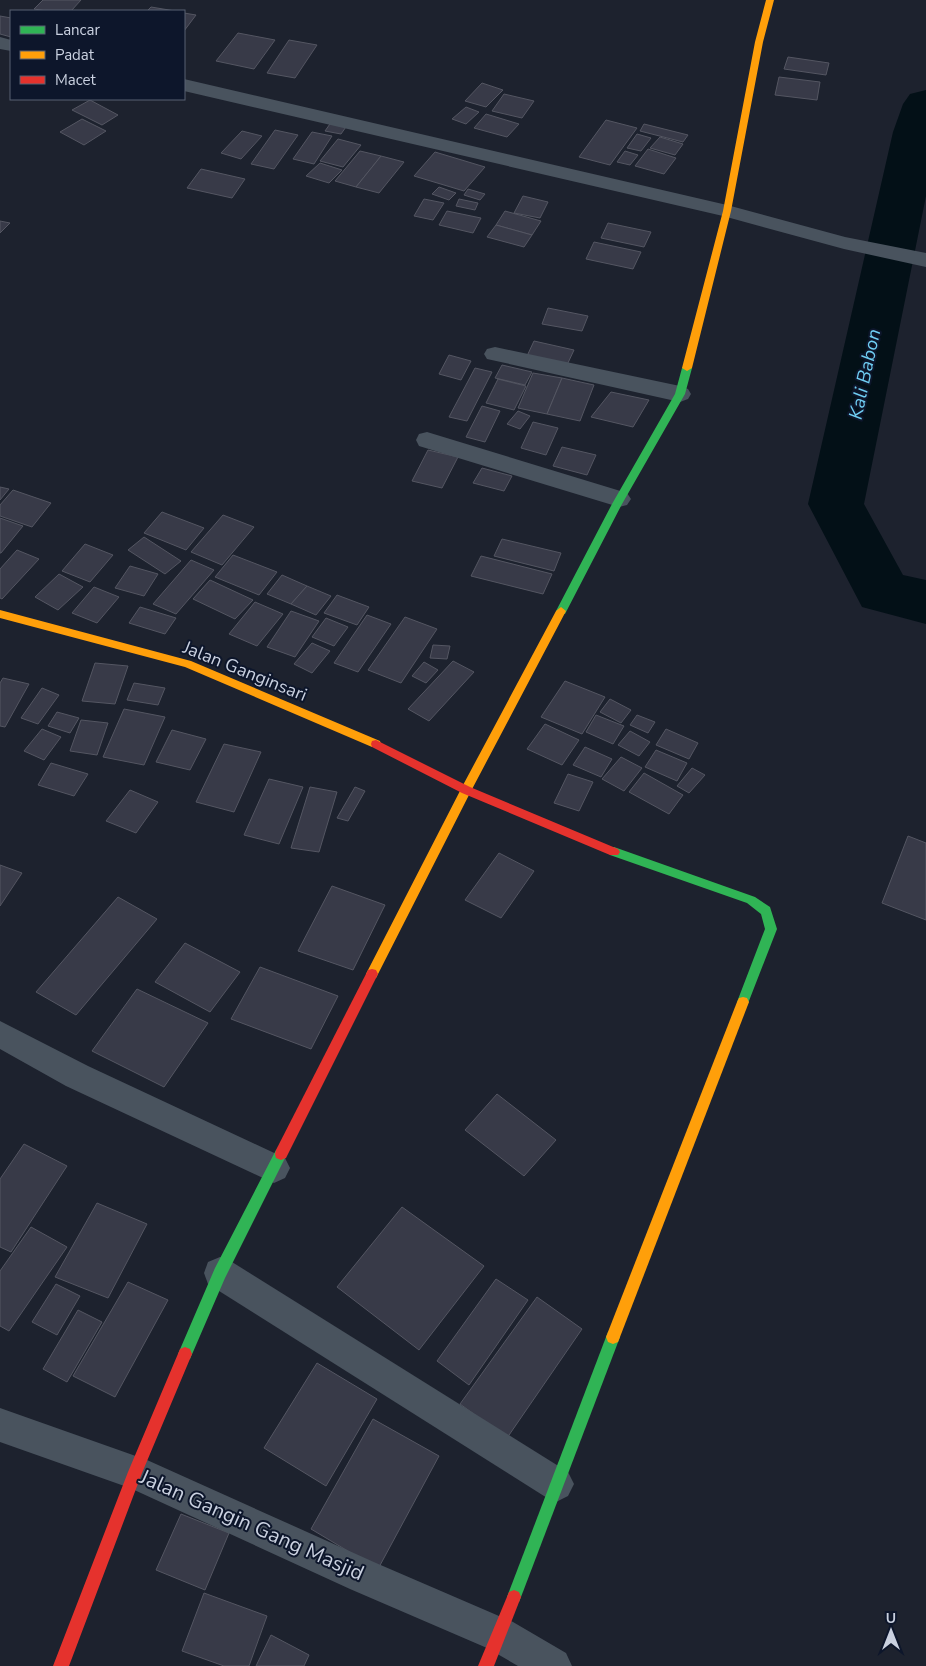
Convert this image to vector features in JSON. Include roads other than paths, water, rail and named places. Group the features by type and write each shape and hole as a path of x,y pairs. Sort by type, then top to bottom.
{"street":[{"path":"60,1666 135,1472 220,1273 466,790 619,499 680,394 728,211 759,42 770,0"},
{"path":"185,86 728,211 844,243 926,260"},
{"path":"495,354 680,394"},
{"path":"427,440 619,499"},
{"name":"Jalan Ganginsari","path":"0,614 187,664 382,746 466,790 632,858 751,900 764,908 770,918 771,929 493,1650"},
{"path":"0,1034 77,1076 274,1168"},
{"path":"220,1273 556,1484"},
{"name":"Jalan Gangin Gang Masjid","path":"0,1425 135,1472 363,1576 493,1650 553,1666"}],"waterway":[{"name":"Kali Babon","path":"926,104 916,132 836,504 883,592 926,602"}]}
